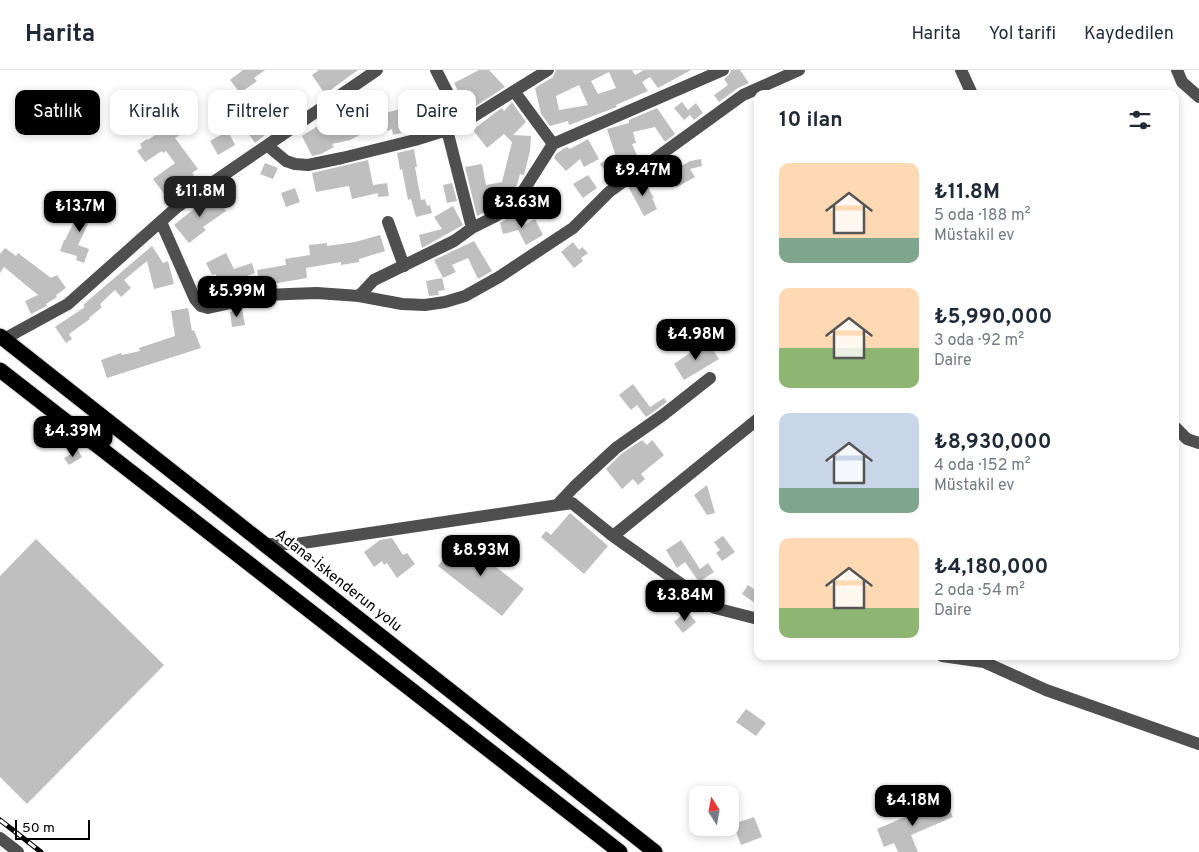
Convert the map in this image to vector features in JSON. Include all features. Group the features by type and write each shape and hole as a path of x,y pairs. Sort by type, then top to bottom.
{"highway":[{"name":"Adana-İskenderun yolu","path":"2,338 655,852"},
{"path":"0,370 620,852"},
{"path":"0,379 26,391"}],"street":[{"path":"2,338 68,304 177,207 377,70"},
{"path":"436,70 446,90"},
{"path":"476,115 548,70"},
{"path":"359,296 374,280 454,242 472,228 510,207 520,196 553,144 723,70"},
{"path":"161,222 195,299 201,306 208,308 267,296 318,293 359,296 402,304 425,305 445,302 464,296 499,277 573,228 609,192 743,95 795,70"},
{"path":"961,70 970,90"},
{"path":"1178,70 1182,82 1199,97"},
{"path":"514,91 553,144"},
{"path":"268,146 286,161 295,164 308,164 351,156 429,135"},
{"path":"448,135 472,228"},
{"path":"388,222 404,266"},
{"path":"558,504 616,448 663,415 710,378"},
{"path":"613,536 754,422"},
{"path":"1179,431 1187,439 1199,443"},
{"path":"264,544 296,544 572,503 613,536 715,608 754,618"},
{"path":"970,660 984,662 1046,690 1199,744"},
{"path":"0,838 18,852"}],"building":[{"path":"243,70 265,70 254,78 257,81 244,90 238,90 230,80"},
{"path":"319,70 358,70 330,90 322,90 312,75"},
{"path":"479,70 489,70 505,87 476,106 476,90 458,90 454,83"},
{"path":"556,70 632,70 635,75 644,70 691,70 658,88 650,77 642,82 648,91 616,105 617,107 569,125 568,121 550,126 541,114 535,88 553,77","holes":["609,72 616,88 598,94 591,81","579,85 588,105 559,110 556,96"]},
{"path":"731,70 740,70 749,83 738,88 719,102 714,95 728,85 724,79"},
{"path":"512,102 526,122 513,135 531,136 530,151 524,175 520,174 517,185 508,197 487,192 492,208 477,216 465,167 482,164 486,185 502,182 512,142 504,134 487,148 476,134 476,128 502,108 504,111"},
{"path":"682,102 688,110 696,103 703,113 694,120 690,115 684,120 674,108"},
{"path":"657,108 675,134 665,142 655,127 633,132 636,143 632,144 639,160 626,167 627,169 611,180 600,164 615,154 607,129 629,123 629,120"},
{"path":"398,110 398,134 393,135 392,129 388,131 388,112"},
{"path":"317,127 317,135 360,135 350,140 332,144 334,147 321,154 312,156 302,136 307,135 307,133"},
{"path":"155,135 180,135 175,138 198,169 192,173 194,175 167,198 153,179 175,163 166,151 163,153 162,151 145,162 137,151 142,148 140,144"},
{"path":"221,135 230,135 235,145 218,155 210,141"},
{"path":"249,135 265,135 255,143"},
{"path":"588,139 599,159 584,167 580,159 566,171 554,158 563,149 567,147 570,149"},
{"path":"414,149 421,200 425,199 427,206 430,205 432,213 416,217 411,199 408,200 397,153"},
{"path":"701,159 702,166 690,169 695,177 677,187 669,173 690,161"},
{"path":"368,160 373,185 387,183 389,196 378,197 378,193 352,199 349,186 316,192 312,173"},
{"path":"265,163 278,168 273,179 260,174"},
{"path":"588,175 597,188 583,198 573,184"},
{"path":"643,179 654,198 652,198 657,209 644,216 629,188"},
{"path":"452,183 457,201 447,203 443,185"},
{"path":"295,188 300,202 286,207 281,193"},
{"path":"214,192 226,211 203,227 206,230 189,243 174,225 200,204 199,202"},
{"path":"90,200 102,206 97,216 93,214 78,245 89,249 84,263 76,260 77,256 60,251 75,220 80,222"},
{"path":"453,206 463,225 422,248 419,235 442,229 434,217"},
{"path":"516,214 520,227 535,219 543,235 526,245 518,230 503,234 500,223"},
{"path":"380,235 385,251 359,259 359,262 341,265 341,262 306,268 307,278 260,286 257,270 286,265 285,259 310,255 309,245 327,243 327,246 355,242"},
{"path":"474,241 492,271 478,279 468,258 452,265 456,272 443,278 434,260"},
{"path":"573,242 579,250 582,247 588,253 581,258 583,261 574,268 561,252"},
{"path":"152,246 163,263 168,261 174,284 154,289 147,261 124,280 131,288 121,297 115,290 100,304 102,307 90,319 69,334 72,339 66,343 55,327 85,307 83,305"},
{"path":"5,248 16,256 18,253 51,278 57,275 66,288 46,304 47,306 31,314 25,301 38,295 4,267 0,273 0,254"},
{"path":"226,253 234,269 252,263 255,273 233,281 234,288 218,290 216,274 212,275 206,263"},
{"path":"442,278 445,290 438,291 439,295 429,296 426,281"},
{"path":"188,308 192,331 194,330 201,348 107,378 101,360 121,353 122,355 140,351 139,348 175,336 171,311"},
{"path":"242,309 245,325 232,327 230,312"},
{"path":"707,341 719,359 684,380 674,364"},
{"path":"633,384 650,407 664,398 667,402 646,417 637,405 631,410 619,395"},
{"path":"642,440 647,445 652,440 664,455 641,474 645,479 638,485 633,479 622,489 606,469 621,454"},
{"path":"78,450 82,457 69,465 64,458"},
{"path":"707,485 715,513 707,515 694,495"},
{"path":"570,513 608,546 584,574 541,537 546,531 551,535"},
{"path":"723,536 735,552 722,561 716,553 720,550 714,542"},
{"path":"392,538 403,555 407,553 415,564 397,578 387,563 384,565 382,561 374,567 364,552 380,540"},
{"path":"459,538 524,589 502,616 438,566"},
{"path":"36,539 164,665 27,804 0,777 0,576"},
{"path":"681,540 700,569 708,563 714,572 699,582 685,562 677,568 666,550"},
{"path":"748,585 754,589 754,602 742,594"},
{"path":"687,611 696,622 683,633 674,622"},
{"path":"746,709 766,723 756,736 736,722"},
{"path":"945,800 953,817 911,835 918,852 898,852 894,843 884,847 877,829"},
{"path":"754,817 762,837 741,845 738,836 739,822"}],"railway":[{"path":"0,820 41,852"}]}
